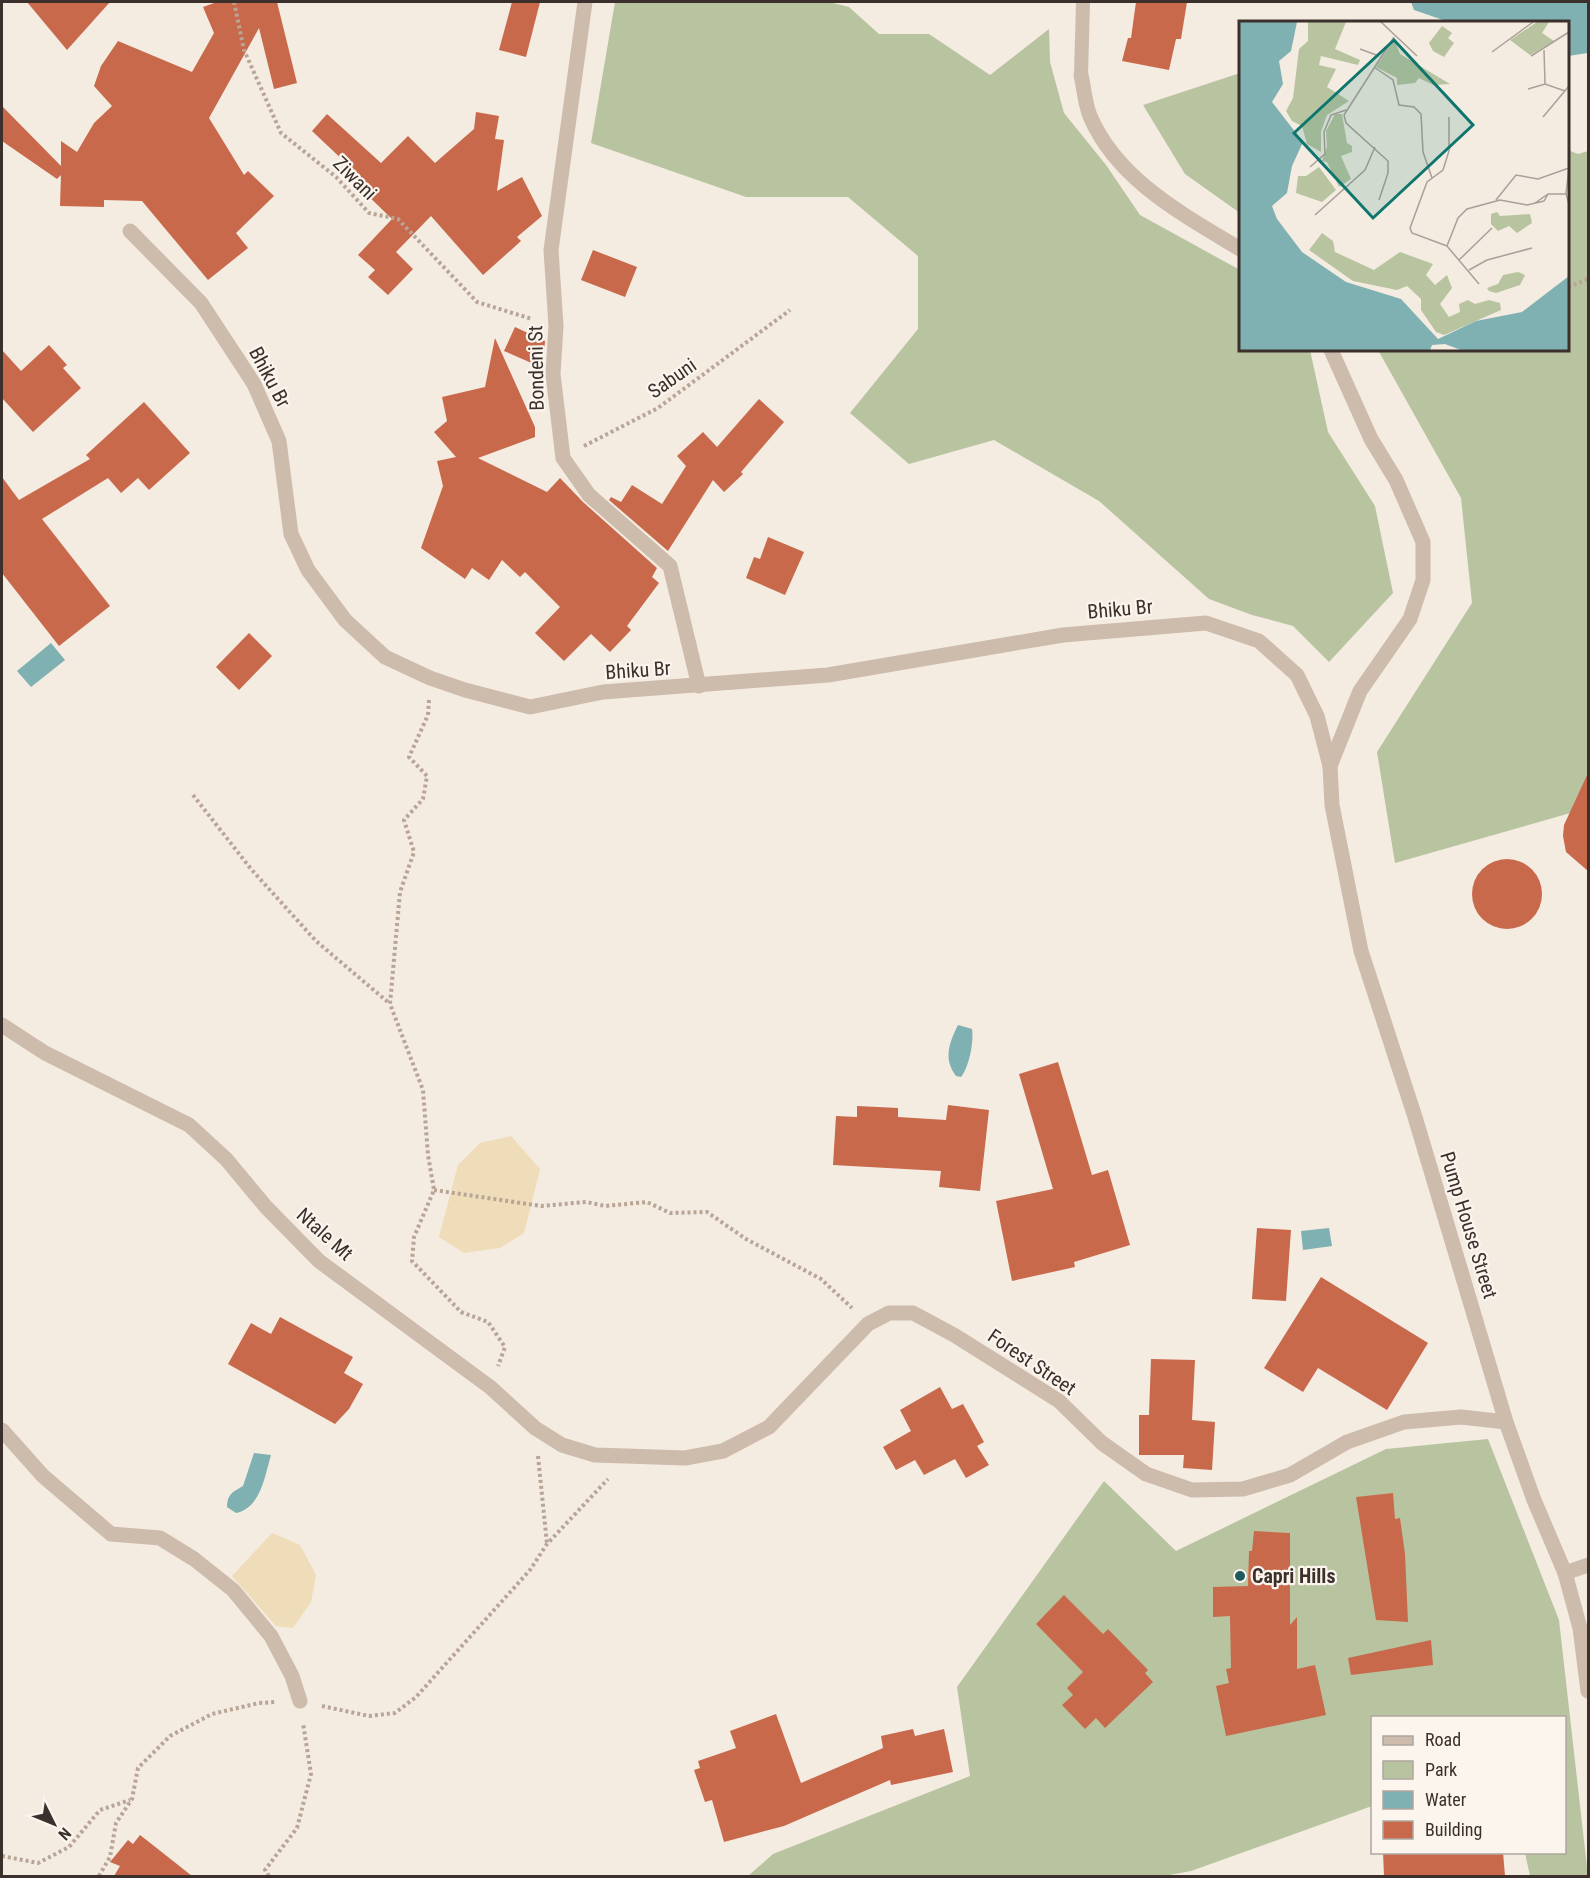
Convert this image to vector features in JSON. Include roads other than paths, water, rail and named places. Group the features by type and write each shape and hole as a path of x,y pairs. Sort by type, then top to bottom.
{"street":[{"name":"Bondeni St","path":"585,2 551,250 556,326 553,374 562,458 589,495 670,566 699,686"},
{"path":"1081,75 1089,115 1111,154 1150,190 1192,220 1239,248"},
{"name":"Bhiku Br","path":"130,231 201,303 254,384 279,441 291,534 308,570 345,620 385,657 430,678 530,707 603,692 828,675 1063,634 1206,623 1259,641 1297,675 1317,716 1330,766"},
{"path":"1330,766 1360,692 1410,619 1424,580 1423,542 1396,480 1371,440 1331,351"},
{"name":"Pump House Street","path":"1330,766 1332,805 1360,951 1415,1117 1506,1422 1534,1500 1565,1573 1580,1628 1588,1691"},
{"name":"Ntale Mt","path":"2,1025 45,1053 189,1125 226,1159 266,1208 319,1261 490,1387 535,1428 562,1445 595,1455 630,1456"},
{"name":"Forest Street","path":"630,1456 685,1458 723,1451 769,1426 868,1324 889,1313 913,1313 1012,1370 1059,1401 1102,1443 1146,1474 1192,1490 1243,1489 1290,1475 1347,1442 1404,1422 1461,1418 1506,1422"},
{"path":"2,1430 43,1476 111,1534 160,1538 194,1559 233,1590 272,1636 292,1676 300,1701"},
{"path":"1565,1573 1588,1564"}],"lane":[{"path":"1081,75 1083,2"}],"water":[{"path":"1411,2 1588,2 1588,53 1569,56 1569,21 1446,21 1414,10"},
{"path":"51,643 65,660 31,687 17,671"},
{"path":"958,1025 972,1029 969,1061 961,1077 956,1076 952,1070 949,1057 950,1045"},
{"path":"1329,1228 1332,1246 1303,1250 1301,1231"},
{"path":"254,1453 271,1455 264,1481 251,1505 236,1513 227,1507 228,1500 233,1492 243,1486"}],"place":[{"name":"Capri Hills","path":"1240,1576"}]}
